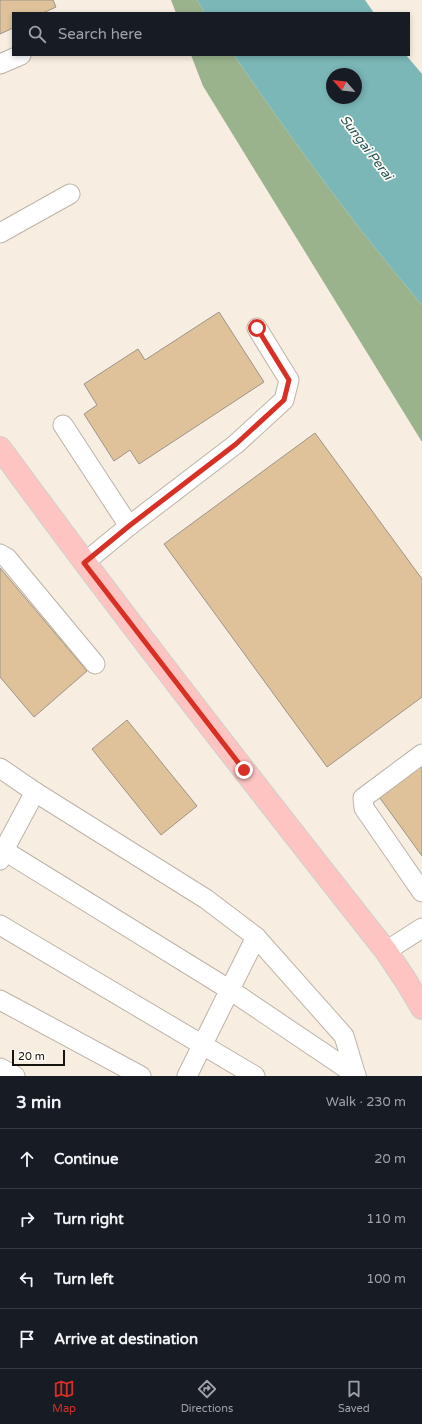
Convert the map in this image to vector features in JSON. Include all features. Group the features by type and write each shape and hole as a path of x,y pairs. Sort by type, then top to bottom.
{"main road":[{"path":"0,448 84,563 195,708 386,951 422,1008"}],"lane":[{"path":"0,64 19,56"},
{"path":"0,233 70,194"},
{"path":"84,563 129,526 236,444 284,400 289,380 257,328"},
{"path":"63,425 129,526"},
{"path":"0,554 7,558 95,664"},
{"path":"422,754 364,798 364,808 422,892"},
{"path":"0,768 35,792 206,899 256,937 344,1036 356,1076"},
{"path":"35,792 1,853 230,990 356,1076"},
{"path":"0,925 255,1076"},
{"path":"386,951 422,928"},
{"path":"187,1076 256,937"},
{"path":"0,1000 141,1076"},
{"path":"0,1068 15,1076"}],"green space":[{"path":"171,0 197,0 204,12 176,12"},
{"path":"191,56 235,56 325,182 372,244 422,305 422,442 203,86"}],"water":[{"path":"197,0 365,0 373,12 204,12"},
{"name":"Sungai Perai","path":"235,56 407,56 422,74 422,305 348,213 301,151"}],"building":[{"path":"0,0 53,0 56,7 45,12 12,12 12,28 0,34"},
{"path":"219,312 264,382 139,464 130,450 114,461 84,414 97,405 84,384 138,349 145,360"},
{"path":"315,433 422,579 422,697 327,767 164,544"},
{"path":"0,568 87,671 34,717 0,677"},
{"path":"127,720 197,806 161,835 92,749"},
{"path":"422,761 422,856 377,794"}],"route":[{"path":"244,770 84,563 129,526 236,444 284,400 289,380 257,328"}]}
